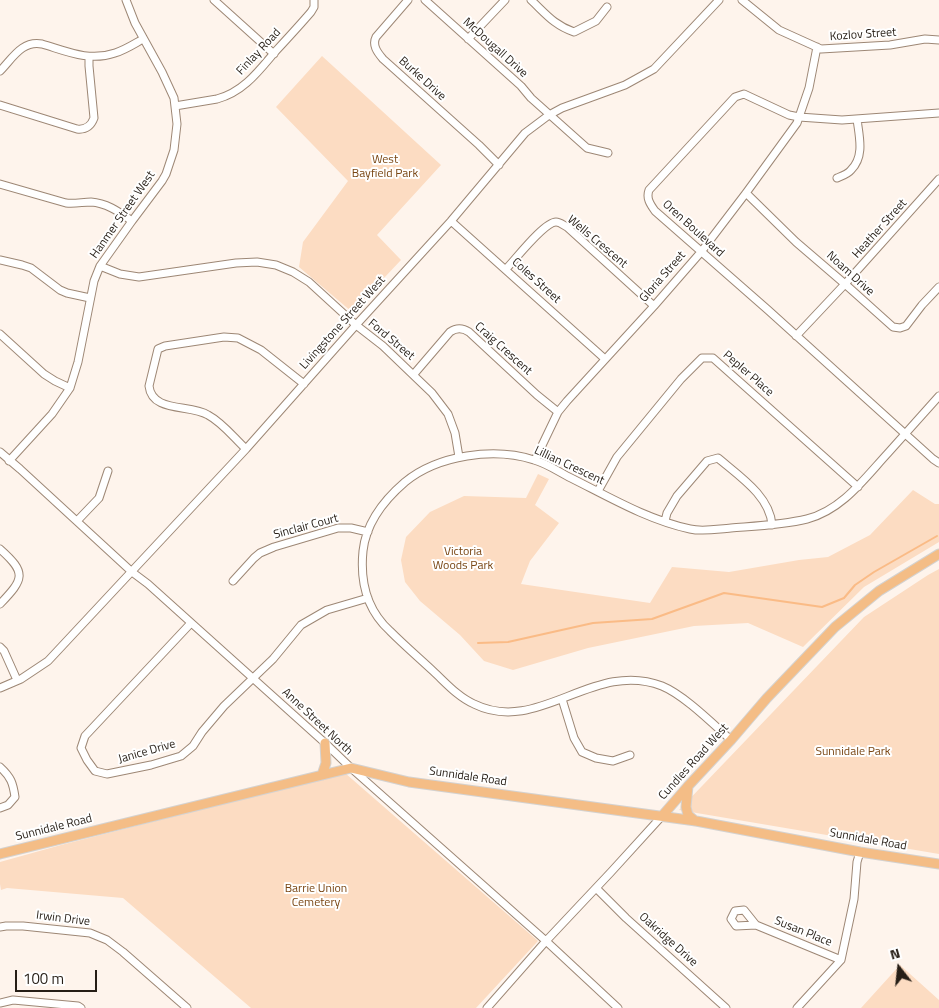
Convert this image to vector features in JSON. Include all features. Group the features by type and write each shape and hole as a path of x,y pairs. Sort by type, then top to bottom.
{"main road":[{"name":"Cundles Road West","path":"662,816 732,740 769,696 835,627 879,591 939,554"},
{"path":"322,775 326,763 325,743"},
{"name":"Sunnidale Road","path":"0,854 351,768 409,782 696,821 860,852 939,864"},
{"path":"689,785 686,807 688,815 696,821"}],"street":[{"name":"Hanmer Street West","path":"9,461 52,414 70,388 78,362 90,298 100,266 132,220 162,182 170,165 176,142 177,124 174,98 167,81 135,23 126,0"},
{"path":"214,0 274,54"},
{"name":"Finlay Road","path":"175,106 211,100 238,90 253,77 311,12 314,7 314,0"},
{"name":"Burke Drive","path":"408,0 376,37 374,42 376,49 382,58 499,165"},
{"name":"McDougall Drive","path":"425,0 587,148 608,153"},
{"path":"468,39 505,0"},
{"path":"531,0 554,22 574,32 596,21 607,7"},
{"name":"Livingstone Street West","path":"0,688 48,661 246,449 451,221 525,133 549,115 572,104 625,85 654,69 719,0"},
{"name":"Kozlov Street","path":"742,0 779,30 821,49 890,45 925,39 939,40"},
{"path":"0,71 25,45 36,42 89,57 106,56 116,53 143,39"},
{"name":"Gloria Street","path":"535,460 558,412 700,252 797,123 809,88 817,47"},
{"path":"0,105 77,129 86,129 94,118 88,66 89,57"},
{"name":"Oren Boulevard","path":"939,113 842,120 799,117 789,115 744,94 735,97 649,190 648,197 651,206 700,252 768,310 933,460 939,463"},
{"path":"837,178 850,171 859,159 860,147 857,119"},
{"name":"Heather Street","path":"796,336 939,179"},
{"path":"0,184 66,203 101,203 114,208 132,220"},
{"name":"Noam Drive","path":"746,193 796,242 892,327 900,328 906,326 939,287"},
{"name":"Coles Street","path":"451,221 605,359"},
{"name":"Wells Crescent","path":"506,269 546,226 556,222 566,227 654,306"},
{"path":"0,260 31,268 55,287 66,293 90,298"},
{"name":"Ford Street","path":"100,266 120,274 140,277 236,263 258,262 293,272 309,282 356,325 383,346 432,393 448,414 455,433 459,457"},
{"name":"Craig Crescent","path":"414,374 450,332 463,328 558,412"},
{"path":"0,334 44,374 70,388"},
{"path":"246,449 215,420 201,411 165,404 158,402 154,398 150,391 150,386 158,349 165,346 224,337 238,338 261,350 304,384"},
{"name":"Pepler Place","path":"598,491 617,457 681,379 702,358 713,358 858,486"},
{"name":"Lillian Crescent","path":"732,740 680,696 662,687 645,682 628,680 612,682 579,691 536,709 516,712 495,712 475,705 458,694 382,624 371,607 364,588 362,566 364,545 370,525 381,505 412,476 425,468 459,457 502,454 535,460 654,519 691,529 703,530 772,525 806,520 824,514 847,497 939,396"},
{"name":"Anne Street North","path":"0,452 546,941 618,1008"},
{"path":"665,521 667,512 677,496 707,461 718,458 754,490 766,504 771,516 772,525"},
{"path":"77,521 99,498 108,471"},
{"name":"Sinclair Court","path":"233,581 254,558 274,546 338,528 351,528 368,532"},
{"path":"0,549 18,568 20,579 0,604"},
{"name":"Janice Drive","path":"191,623 85,736 81,748 95,771 107,774 151,765 180,756 193,746 224,706 273,659 301,625 326,610 368,598"},
{"path":"0,647 4,651 17,680"},
{"path":"562,698 574,738 582,752 596,758 612,761 630,755"},
{"path":"0,768 14,784 15,797 8,805 0,808"},
{"name":"Cundles Road West","path":"487,1008 546,941 662,816"},
{"path":"797,1008 841,960 854,899 857,862 860,852"},
{"name":"Oakridge Drive","path":"596,888 626,918 726,1008"},
{"name":"Susan Place","path":"756,925 841,960"},
{"name":"Irwin Drive","path":"0,927 23,926 90,933 107,940 187,1008"},
{"path":"0,1003 13,1000 81,1008"}],"green space":[{"name":"West Bayfield Park","path":"322,56 441,165 377,235 401,260 352,312 299,267 303,242 348,181 276,107"},
{"name":"Victoria Woods Park","path":"538,474 549,479 535,505 559,523 530,561 521,584 650,603 672,567 729,572 828,557 870,535 913,490 935,504 939,504 939,542 864,587 803,647 748,623 694,626 588,648 513,670 484,661 460,635 420,601 405,582 401,560 406,537 430,512 464,496 526,498"},
{"name":"Sunnidale Park","path":"939,569 939,854 679,810 864,617"},
{"name":"Barrie Union Cemetery","path":"345,773 538,941 476,1008 251,1008 123,898 7,888 1,890 0,862"},
{"path":"900,965 939,1000 939,1008 861,1008"}],"waterway":[{"path":"478,643 508,642 593,623 652,619 724,593 822,607 844,598 855,585 874,572 937,536"}]}
